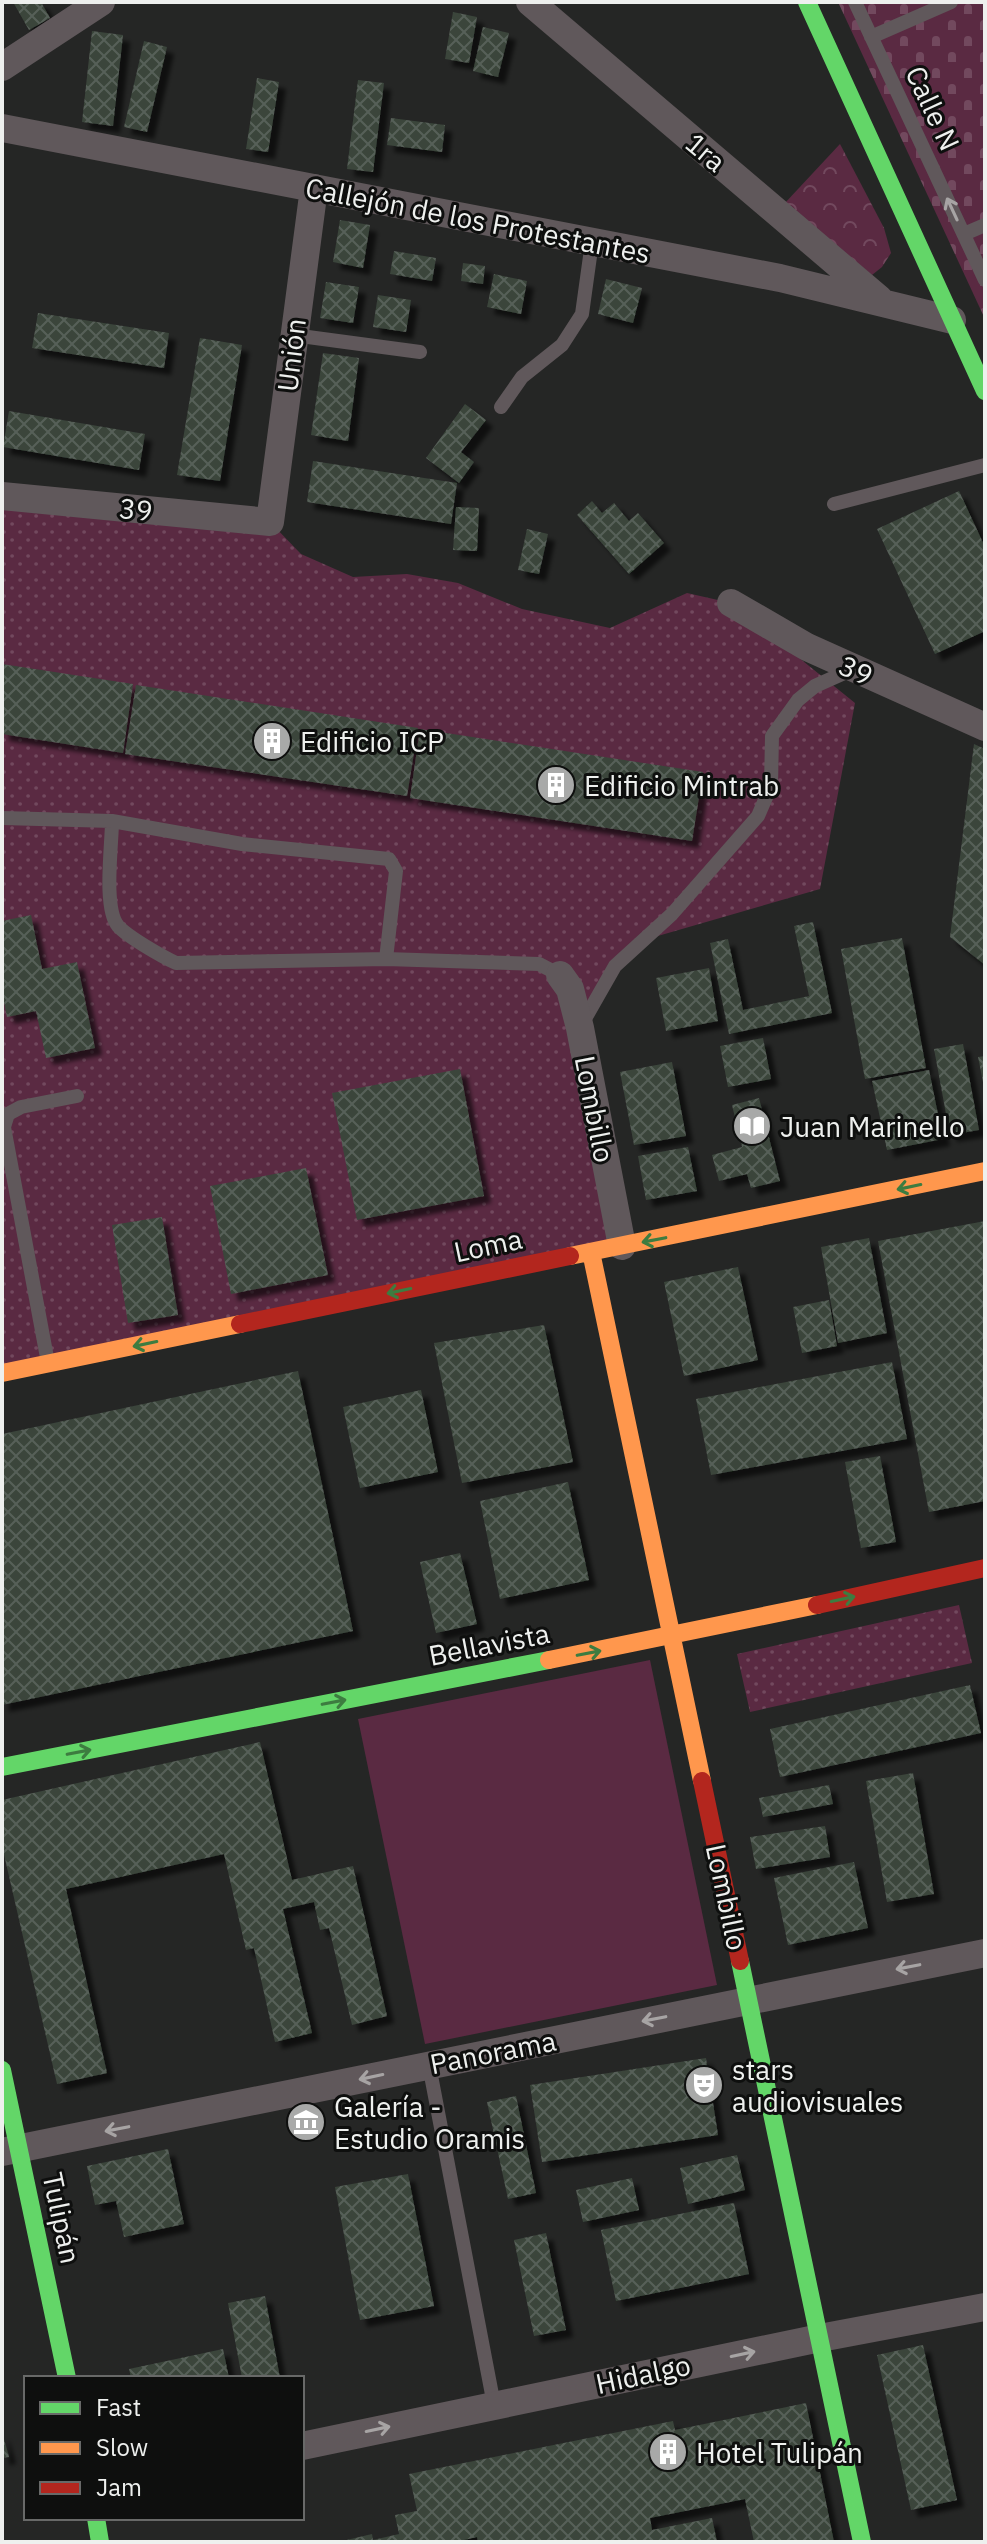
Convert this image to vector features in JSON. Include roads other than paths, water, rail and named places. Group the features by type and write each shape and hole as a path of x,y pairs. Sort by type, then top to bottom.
{"street":[{"path":"2,67 101,2"},
{"name":"1ra","path":"530,2 882,302"},
{"path":"807,2 985,391"},
{"name":"Callejón de los Protestantes","path":"2,128 780,278 952,320"},
{"name":"Unión","path":"270,522 314,188"},
{"name":"39","path":"2,496 270,522"},
{"name":"39","path":"731,603 807,647 985,727"},
{"name":"Lombillo","path":"560,975 570,989 580,1028 622,1246"},
{"name":"Loma","path":"2,1373 985,1171"},
{"name":"Lombillo","path":"591,1252 862,2542"},
{"name":"Bellavista","path":"2,1767 674,1636 985,1568"},
{"name":"Panorama","path":"10,2150 985,1953"},
{"name":"Tulipán","path":"2,2070 10,2150 66,2376"},
{"name":"Hidalgo","path":"304,2446 820,2338 985,2307"},
{"path":"96,2520 100,2542"}],"lane":[{"name":"Calle N","path":"855,2 985,280"},
{"path":"871,37 951,2"},
{"path":"964,234 985,225"},
{"path":"501,407 522,377 562,345 582,314 592,242"},
{"path":"293,335 420,352"},
{"path":"834,504 985,465"},
{"path":"580,1028 615,966 672,914 758,816 771,786 772,736 798,700 815,686 853,669"},
{"path":"2,818 112,821 242,844 389,859 396,871 386,959"},
{"path":"112,821 110,906 118,925 176,963 386,959 539,964 560,975"},
{"path":"48,1364 23,1216 4,1127 8,1114 21,1107 77,1096"},
{"path":"429,2065 494,2405"}],"place":[{"name":"Edificio ICP","path":"272,741"},
{"name":"Edificio Mintrab","path":"556,785"},
{"name":"Juan Marinello","path":"752,1126"},
{"name":"stars audiovisuales","path":"704,2085"},
{"name":"Galería - Estudio Oramis","path":"306,2122"},
{"name":"Hotel Tulipán","path":"668,2452"}]}
